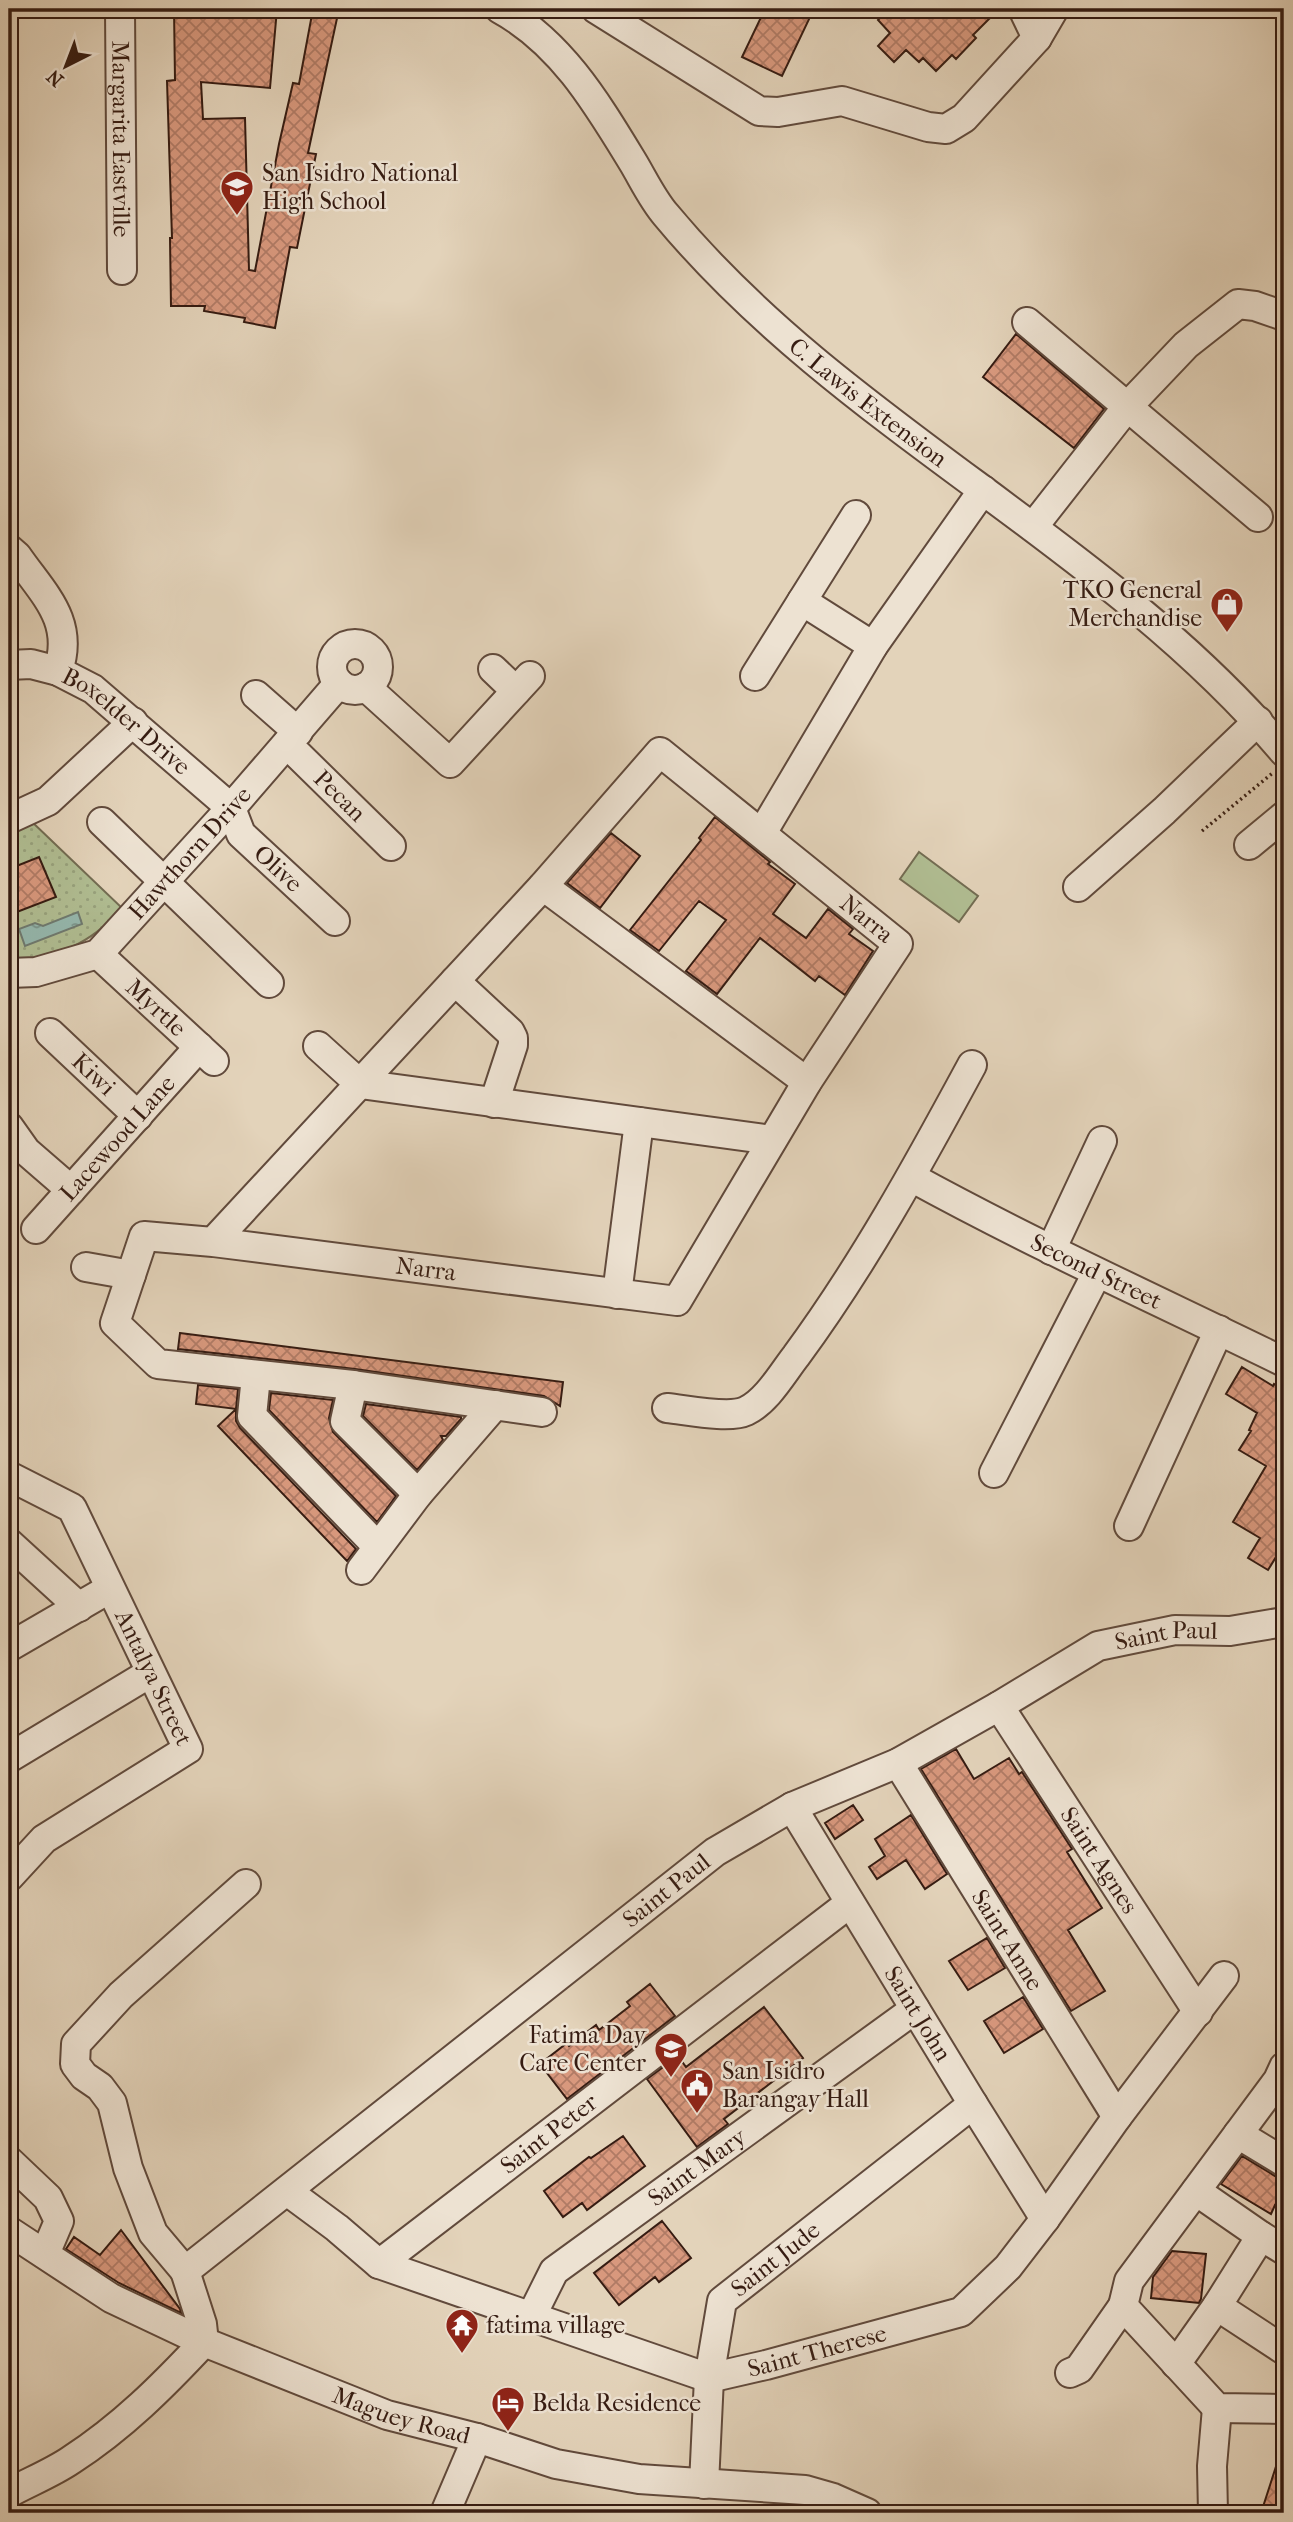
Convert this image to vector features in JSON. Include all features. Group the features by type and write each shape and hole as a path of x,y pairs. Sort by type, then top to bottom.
{"street":[{"name":"Margarita Eastville","path":"120,9 122,270"},
{"path":"596,9 759,111 778,112 842,101 928,127 946,129 964,118 1037,38 1054,9"},
{"path":"1023,9 1037,38"},
{"name":"C. Lawis Extension","path":"519,12 596,100 663,212 715,271 774,328 845,387 1094,574 1191,656 1258,721 1281,761"},
{"path":"1033,527 1127,407 1186,345 1238,304 1255,306 1284,316"},
{"path":"1027,323 1258,517"},
{"path":"762,833 873,646 983,490"},
{"path":"755,676 856,515"},
{"path":"9,549 17,556 60,619 64,654 58,671"},
{"path":"802,601 873,646"},
{"name":"Boxelder Drive","path":"9,665 31,664 58,671 93,689 231,808"},
{"name":"Hawthorn Drive","path":"98,954 293,738 352,685 450,763 523,683 493,669"},
{"name":"Pecan","path":"256,695 391,846"},
{"path":"1078,887 1164,811 1258,721"},
{"path":"9,819 48,801 133,722"},
{"name":"Narra","path":"660,752 898,944 807,1082 677,1301 213,1242 543,886 660,752"},
{"name":"Olive","path":"231,808 241,834 335,921"},
{"path":"1249,845 1284,816"},
{"path":"102,822 268,984"},
{"path":"543,886 807,1082"},
{"path":"9,973 36,972 98,954"},
{"name":"Myrtle","path":"98,954 207,1054"},
{"path":"455,981 510,1032 513,1038 494,1102"},
{"name":"Kiwi","path":"50,1033 138,1116"},
{"path":"318,1046 360,1084 772,1140"},
{"name":"Lacewood Lane","path":"36,1229 138,1116 207,1054"},
{"path":"667,1408 732,1414 746,1412 755,1406 816,1329 911,1177 972,1065"},
{"path":"617,1294 639,1122"},
{"path":"9,1127 26,1151 71,1190"},
{"path":"1051,1250 1102,1141"},
{"name":"Second Street","path":"911,1177 1097,1273 1284,1362"},
{"path":"213,1242 144,1237 115,1323 158,1364 352,1385 542,1412"},
{"path":"86,1267 131,1275"},
{"path":"994,1473 1097,1273"},
{"path":"1129,1526 1219,1330"},
{"path":"256,1376 252,1416 377,1546"},
{"path":"352,1385 345,1421 418,1494"},
{"path":"361,1570 418,1494 495,1405"},
{"name":"Antalya Street","path":"9,1476 72,1508 188,1749 44,1839 9,1877"},
{"path":"9,1543 79,1607"},
{"path":"9,1647 109,1589"},
{"name":"Saint Paul","path":"186,2271 715,1853 792,1807 898,1763 1098,1646 1175,1630 1230,1631 1284,1622"},
{"path":"9,1758 150,1673"},
{"name":"Saint Agnes","path":"999,1706 1198,2012"},
{"name":"Saint Anne","path":"898,1763 1117,2117"},
{"name":"Saint John","path":"792,1807 1045,2219"},
{"path":"9,2493 69,2462 116,2428 159,2391 204,2342 202,2324 186,2271 153,2233 128,2168 112,2103 100,2087 84,2076 75,2064 76,2043 121,1995 246,1884"},
{"name":"Saint Peter","path":"379,2264 850,1903"},
{"name":"Saint Therese","path":"709,2378 961,2312 1008,2267 1224,1976"},
{"name":"Saint Mary","path":"531,2317 554,2271 915,2008"},
{"path":"1070,2373 1079,2369 1123,2306 1129,2281 1278,2080 1284,2067"},
{"name":"Saint Jude","path":"704,2484 709,2378 722,2301 973,2104"},
{"path":"1238,2134 1284,2162"},
{"path":"9,2161 48,2199 59,2221 45,2254"},
{"path":"287,2191 379,2264 709,2378"},
{"path":"1177,2364 1217,2306 1273,2243 1196,2192"},
{"name":"Maguey Road","path":"9,2231 111,2298 204,2342 387,2415 477,2438 556,2464 639,2479 805,2490 833,2498 867,2513"},
{"path":"1123,2306 1217,2408 1284,2409"},
{"path":"1217,2306 1284,2350"},
{"path":"1213,2513 1212,2466 1217,2408"},
{"path":"445,2513 477,2438"}],"path":[{"path":"1202,831 1281,761"}],"green space":[{"path":"30,820 122,908 97,932 72,947 9,962 9,829"},
{"path":"919,852 978,896 959,922 900,879"}],"water":[{"path":"78,912 82,924 25,946 19,929 35,923 43,926"}],"building":[{"name":"San Isidro National High School","path":"174,9 277,9 270,88 201,82 203,119 245,118 249,270 255,271 279,144 293,83 299,84 313,9 339,9 308,153 316,154 297,248 290,247 275,328 244,322 245,318 204,311 205,306 171,306 172,238 167,81 175,80"},
{"path":"765,9 799,9 811,15 782,76 742,57"},
{"path":"888,9 999,9 973,35 976,38 956,59 952,55 936,71 923,58 919,62 906,50 894,62 878,46 890,33 878,20"},
{"path":"1016,334 1104,409 1074,448 983,377"},
{"path":"715,817 795,884 773,914 806,938 828,909 853,929 849,934 873,951 845,995 819,976 815,981 760,938 717,994 686,971 726,920 699,901 659,951 630,930 701,840 699,838"},
{"path":"611,833 640,856 600,908 567,883"},
{"path":"39,857 56,897 9,915 9,869"},
{"path":"180,1333 563,1382 560,1406 544,1396 355,1369 178,1349"},
{"path":"1242,1367 1284,1390 1284,1544 1268,1570 1248,1558 1260,1538 1233,1522 1266,1466 1239,1450 1251,1431 1249,1430 1257,1413 1226,1394"},
{"path":"198,1385 238,1389 236,1409 196,1404"},
{"path":"271,1393 333,1400 329,1418 333,1432 396,1496 377,1522 269,1410"},
{"path":"366,1404 461,1419 446,1436 441,1436 443,1440 417,1470 363,1416"},
{"path":"236,1409 236,1421 240,1428 356,1549 347,1561 218,1426"},
{"path":"956,1749 974,1779 1009,1758 1019,1774 1022,1772 1072,1849 1067,1852 1102,1908 1068,1930 1105,1991 1071,2011 921,1769"},
{"path":"853,1805 863,1820 835,1839 825,1823"},
{"path":"911,1815 947,1874 925,1889 906,1860 877,1879 869,1867 885,1856 875,1839"},
{"path":"987,1938 1005,1968 968,1990 949,1961"},
{"path":"650,1984 675,2016 567,2099 540,2064 596,2025 599,2030 630,2006 627,2002"},
{"path":"1023,1997 1043,2029 1004,2053 984,2021"},
{"path":"764,2007 803,2058 724,2119 728,2124 697,2147 647,2079 678,2056 686,2067"},
{"path":"623,2136 645,2166 587,2210 582,2203 563,2217 544,2191 589,2157"},
{"path":"1242,2156 1284,2179 1284,2210 1275,2205 1271,2214 1221,2184"},
{"path":"662,2221 691,2258 659,2282 655,2277 619,2305 594,2273"},
{"path":"121,2230 181,2313 119,2283 66,2249 74,2237 100,2255"},
{"path":"1172,2251 1206,2254 1199,2303 1151,2298 1153,2277"},
{"path":"1281,2451 1284,2451 1284,2513 1261,2513"}],"place":[{"name":"San Isidro National High School","path":"237,217"},
{"name":"TKO General Merchandise","path":"1227,634"},
{"name":"Fatima Day Care Center","path":"671,2079"},
{"name":"San Isidro Barangay Hall","path":"697,2115"},
{"name":"fatima village","path":"462,2355"},
{"name":"Belda Residence","path":"508,2433"}]}
